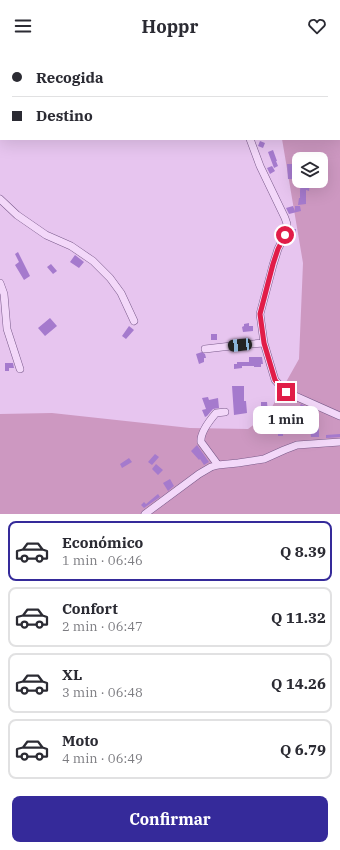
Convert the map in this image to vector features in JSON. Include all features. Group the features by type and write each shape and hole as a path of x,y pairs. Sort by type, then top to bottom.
{"street":[{"path":"250,140 260,166 287,224 285,235 273,264 260,314 264,343 275,380 286,392 340,416"},
{"path":"0,199 17,215 46,235 71,246 93,262 110,278 121,293 134,321"},
{"path":"0,283 4,294 8,329 20,369"},
{"path":"205,349 264,343"},
{"path":"218,465 200,440 208,423 216,413 225,412"},
{"path":"145,514 199,474 211,467 264,459 297,445 340,442"}],"shaded area":[{"path":"282,140 340,140 340,514 0,514 0,414 52,413 190,428 248,429 268,414 299,359 303,263"}],"building":[{"path":"260,141 265,143 263,148 258,146"},
{"path":"273,150 278,166 274,168 268,152"},
{"path":"287,164 292,164 292,179 288,179"},
{"path":"272,166 275,171 270,174 267,168"},
{"path":"300,188 309,188 309,191 306,190 306,204 298,205"},
{"path":"293,206 295,211 295,206 300,206 301,211 289,214 286,208"},
{"path":"291,229 296,229 295,237 291,236"},
{"path":"18,252 30,276 24,280 15,265 19,262 15,254"},
{"path":"75,255 84,262 79,268 70,262"},
{"path":"51,264 57,271 53,274 47,267"},
{"path":"50,318 57,326 45,336 38,328"},
{"path":"249,323 249,326 253,326 253,331 243,332 242,327 244,324"},
{"path":"129,326 134,330 126,339 122,336"},
{"path":"211,334 217,334 217,340 211,340"},
{"path":"202,352 205,354 206,358 204,358 204,362 199,364 196,354"},
{"path":"249,357 262,357 263,364 261,364 261,367 242,366 242,368 234,369 234,364 237,364 237,362 249,362"},
{"path":"5,363 13,363 14,368 9,368 9,371 5,371"},
{"path":"232,386 244,386 244,401 246,401 247,413 234,415"},
{"path":"208,397 209,400 218,398 219,408 213,409 205,417 202,410 206,409 202,398"},
{"path":"261,402 267,402 268,413 261,413"},
{"path":"301,404 317,412 311,428 290,420 291,415 298,417"},
{"path":"310,428 319,428 319,437 311,437"},
{"path":"278,430 292,430 292,434 283,434 283,436 278,436"},
{"path":"340,434 340,437 326,438 326,435"},
{"path":"197,445 209,462 204,465 191,451"},
{"path":"155,454 159,457 152,465 148,462"},
{"path":"129,458 132,462 122,468 120,464"},
{"path":"156,464 163,470 158,475 152,469"},
{"path":"170,479 174,486 168,491 163,483"},
{"path":"158,494 160,497 144,508 141,505 144,502 146,504"}],"route":[{"path":"285,235 273,264 260,314 264,343 275,380 286,392"}]}
